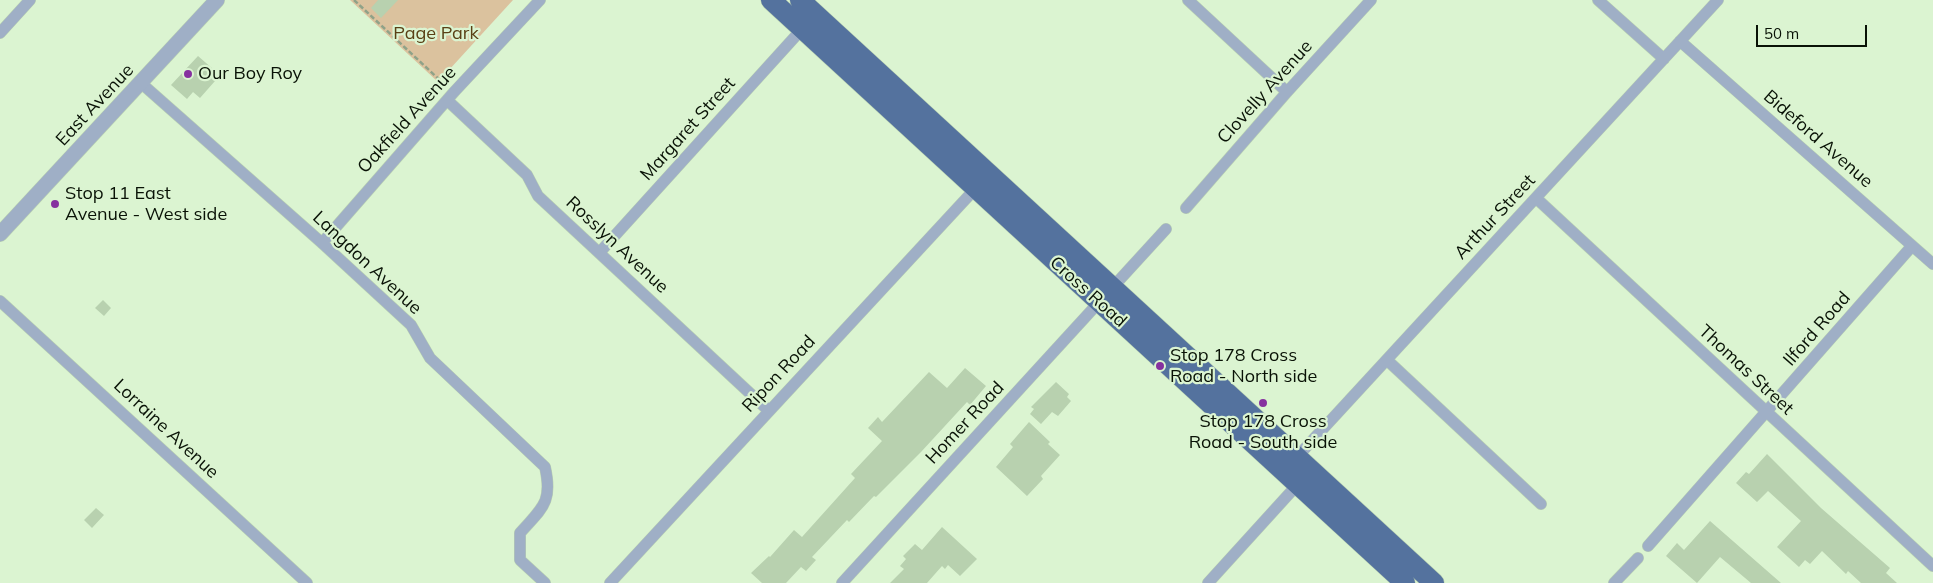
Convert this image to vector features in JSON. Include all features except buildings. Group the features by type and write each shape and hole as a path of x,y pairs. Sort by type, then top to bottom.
{"highway":[{"path":"775,4 803,1 802,29 829,26"},
{"name":"Cross Road","path":"803,1 1434,583"},
{"name":"Cross Road","path":"775,4 1405,583"},
{"path":"975,189 989,173"},
{"path":"1297,457 1298,484"}],"street":[{"path":"0,33 30,0"},
{"name":"East Avenue","path":"0,234 217,0"},
{"name":"Oakfield Avenue","path":"322,243 450,96 540,0"},
{"path":"1188,0 1288,92"},
{"name":"Clovelly Avenue","path":"1186,208 1371,0"},
{"path":"1598,0 1664,59"},
{"name":"Arthur Street","path":"1297,457 1718,0"},
{"name":"Margaret Street","path":"600,252 802,29"},
{"name":"Bideford Avenue","path":"1680,41 1933,264"},
{"name":"Langdon Avenue","path":"141,83 322,243 411,326 430,358 545,467 550,486 546,503 520,533 520,560 545,583"},
{"name":"Rosslyn Avenue","path":"450,96 527,175 538,196 768,411"},
{"name":"Ripon Road","path":"610,583 975,189"},
{"name":"Thomas Street","path":"1536,198 1933,566"},
{"path":"1113,287 1166,229"},
{"name":"Ilford Road","path":"1648,546 1912,246"},
{"name":"Homer Road","path":"842,583 1113,287"},
{"name":"Lorraine Avenue","path":"0,300 308,583"},
{"path":"1387,360 1541,504"},
{"path":"1208,583 1298,484"},
{"path":"1614,583 1638,558"}],"path":[{"path":"354,0 450,96"}],"green space":[{"name":"Page Park","path":"350,0 513,0 438,82"}],"place":[{"name":"Our Boy Roy","path":"188,74"},
{"name":"Stop 11 East Avenue - West side","path":"55,204"},
{"name":"Stop 178 Cross Road - North side","path":"1160,366"},
{"name":"Stop 178 Cross Road - South side","path":"1263,403"}]}
